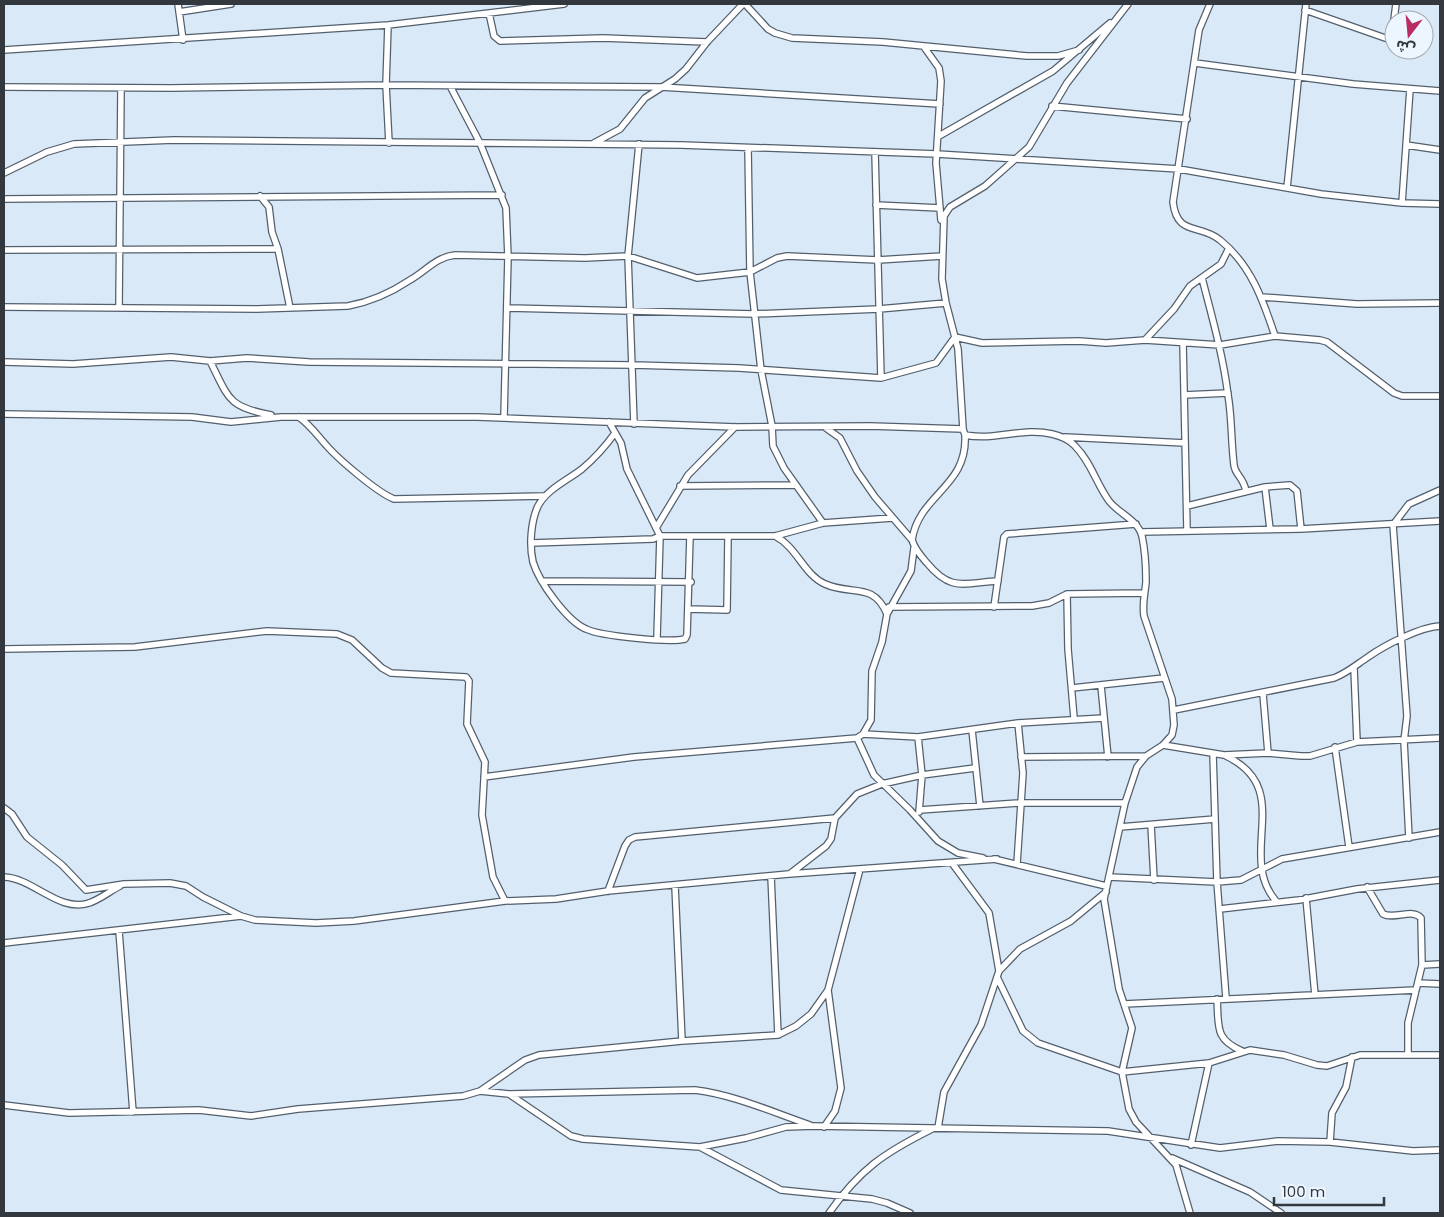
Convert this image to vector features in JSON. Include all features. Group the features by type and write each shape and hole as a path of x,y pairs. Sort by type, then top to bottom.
{"street":[{"path":"178,4 183,40"},
{"path":"179,12 231,4"},
{"path":"4,50 183,40 388,25 564,4"},
{"path":"592,144 620,128 645,98 676,79 707,42 744,4 768,29 792,38 883,42 1027,56 1058,56 1079,50"},
{"path":"942,227 944,216 950,206 985,186 1029,147 1067,83 1128,4"},
{"path":"1210,4 1199,30 1173,202 1178,220 1184,226 1219,239 1252,275 1262,297 1275,336"},
{"path":"1287,188 1306,7 1388,39 1392,35 1396,4"},
{"path":"489,13 494,36 500,41 604,38 707,42"},
{"path":"939,136 975,114 1032,84 1079,50 1122,13"},
{"path":"388,25 386,85 389,143"},
{"path":"912,540 918,517 959,470 966,448 961,370 956,337 946,303 942,256 942,227 936,173 940,104 939,68 924,47"},
{"path":"1194,63 1300,77 1440,91"},
{"path":"4,87 121,88 386,85 661,87 940,104"},
{"path":"450,86 480,143 506,208 508,257 504,417"},
{"path":"118,308 121,88"},
{"path":"1402,203 1410,89"},
{"path":"1052,106 1187,119"},
{"path":"4,173 62,146 120,142 184,140 639,144 938,154 1179,169 1287,188 1402,203 1440,204"},
{"path":"634,424 628,256 639,144"},
{"path":"1406,145 1440,150"},
{"path":"748,148 750,272 761,370 776,454 823,523"},
{"path":"875,152 881,378"},
{"path":"4,199 502,195"},
{"path":"260,196 269,207 272,232 278,249 290,308"},
{"path":"876,206 940,208"},
{"path":"1145,340 1174,308 1190,286 1221,264 1229,248"},
{"path":"4,250 278,249"},
{"path":"4,307 290,308 361,304 411,280 444,256 628,256 697,278 750,272 777,258 787,256 878,260 942,256"},
{"path":"1202,278 1220,345 1228,393 1234,465 1237,474 1244,480 1246,491"},
{"path":"1262,297 1357,304 1440,303"},
{"path":"507,308 754,314 879,309 946,303"},
{"path":"956,337 982,343 1079,341 1106,344 1145,340 1220,345 1275,336 1326,342 1385,386 1402,396 1440,396"},
{"path":"4,362 73,364 170,357 210,361 248,358 309,362 632,364 881,378 936,363 956,337"},
{"path":"1183,343 1187,530"},
{"path":"210,361 233,403 252,412 281,417"},
{"path":"1184,395 1228,393"},
{"path":"4,414 192,417 231,422 281,417 504,417 735,427 826,428 870,426 964,432 990,437 1022,432 1038,432 1064,437 1185,443"},
{"path":"299,417 316,430 334,452 382,492 394,499 544,496"},
{"path":"609,422 624,451 627,469 660,536 657,638"},
{"path":"656,528 680,486 735,427"},
{"path":"826,428 840,438 857,471 892,518 912,540 914,548 911,571 889,607 882,642 872,671 873,706 871,720 860,736"},
{"path":"615,432 595,458 544,496 534,515 531,543 536,570 543,581 570,618 585,629 602,634 685,639 689,610 690,536"},
{"path":"1064,437 1074,444 1086,458 1108,500 1124,516 1136,524 1141,532 1146,582 1144,616 1174,710 1172,734 1163,745 1146,756 1137,766 1125,803 1104,899 1119,989 1132,1028 1122,1072 1129,1109 1136,1122 1168,1156 1180,1175 1190,1213"},
{"path":"680,486 796,485"},
{"path":"1187,506 1265,487 1290,485 1295,487 1301,529"},
{"path":"1265,487 1270,529"},
{"path":"1409,838 1404,741 1407,716 1393,525 1409,504 1440,490"},
{"path":"531,543 653,539 660,536 775,536 823,523 892,518"},
{"path":"1141,532 1301,529 1440,521"},
{"path":"994,607 1004,538 1007,534 1136,524"},
{"path":"775,536 786,542 817,579 836,588 867,592 882,602 887,614"},
{"path":"689,610 727,610 728,537"},
{"path":"914,548 939,578 946,582 998,581"},
{"path":"543,581 690,582"},
{"path":"889,607 1042,606 1067,594 1144,593"},
{"path":"1067,594 1068,650 1074,718"},
{"path":"1174,710 1263,694 1334,678 1354,668 1369,656 1401,640 1424,629 1440,626"},
{"path":"4,649 135,647 268,631 346,636 382,668 397,675 466,677 469,681 467,724 485,762 482,815 491,868 493,877 505,901"},
{"path":"1354,668 1357,742"},
{"path":"1072,688 1164,678"},
{"path":"1101,686 1108,757"},
{"path":"1263,694 1268,754"},
{"path":"484,777 634,757 860,736 918,737 1018,723 1074,718 1104,718"},
{"path":"1017,864 1019,803 1023,780 1018,723"},
{"path":"972,730 980,806"},
{"path":"860,736 874,775 946,847 967,855 998,859 1106,889"},
{"path":"918,737 922,775 919,820"},
{"path":"1163,745 1224,755 1268,754 1310,756 1357,742 1440,738"},
{"path":"1335,747 1349,847"},
{"path":"1213,754 1218,882 1226,998"},
{"path":"1224,755 1248,769 1260,789 1262,812 1260,870 1268,889 1276,901"},
{"path":"1021,757 1146,756"},
{"path":"789,874 826,846 830,839 835,818 850,799 882,784 922,775 975,768"},
{"path":"920,810 1019,803 1125,803"},
{"path":"4,808 12,814 27,837 62,866 86,890 124,884 170,882 186,886 241,916 262,921 354,921 505,901 556,899 608,891 789,874 998,859"},
{"path":"608,891 625,846 629,840 635,837 835,818"},
{"path":"1120,827 1215,819"},
{"path":"1151,825 1154,880"},
{"path":"1109,877 1218,882 1241,880 1282,859 1440,832"},
{"path":"952,862 989,913 998,974 1023,1031 1029,1038 1038,1043 1122,1072 1209,1063 1242,1051 1256,1050 1274,1053 1317,1066 1327,1066 1352,1057 1440,1055"},
{"path":"4,1105 69,1113 199,1110 250,1116 298,1109 463,1096 480,1090 525,1060 539,1055 682,1041 778,1035 796,1026 811,1014 828,990 860,869"},
{"path":"770,876 778,1035"},
{"path":"4,877 22,881 73,905 88,903 124,884"},
{"path":"1220,909 1306,898 1367,887 1440,880"},
{"path":"675,886 682,1041"},
{"path":"1367,887 1383,914 1388,916 1415,914 1421,918 1422,964 1408,1023 1408,1055"},
{"path":"828,1213 841,1196 874,1162 936,1128 944,1092 981,1025 998,974 1020,949 1071,921 1106,889"},
{"path":"1306,898 1315,996"},
{"path":"4,943 241,916"},
{"path":"118,931 133,1112"},
{"path":"1422,964 1440,964"},
{"path":"1418,983 1440,984"},
{"path":"824,1126 835,1111 841,1088 828,990"},
{"path":"1124,1004 1416,990"},
{"path":"1217,999 1219,1031 1228,1045 1242,1051"},
{"path":"1330,1142 1332,1113 1346,1087 1352,1057"},
{"path":"1191,1145 1209,1063"},
{"path":"480,1090 509,1094 695,1090 716,1092 814,1126"},
{"path":"509,1094 571,1136 700,1147 736,1141 786,1127 824,1126 1108,1131 1220,1148 1278,1141 1330,1142 1413,1150 1440,1150"},
{"path":"700,1147 781,1190 887,1203 910,1213"},
{"path":"1168,1156 1250,1192 1281,1213"}]}
